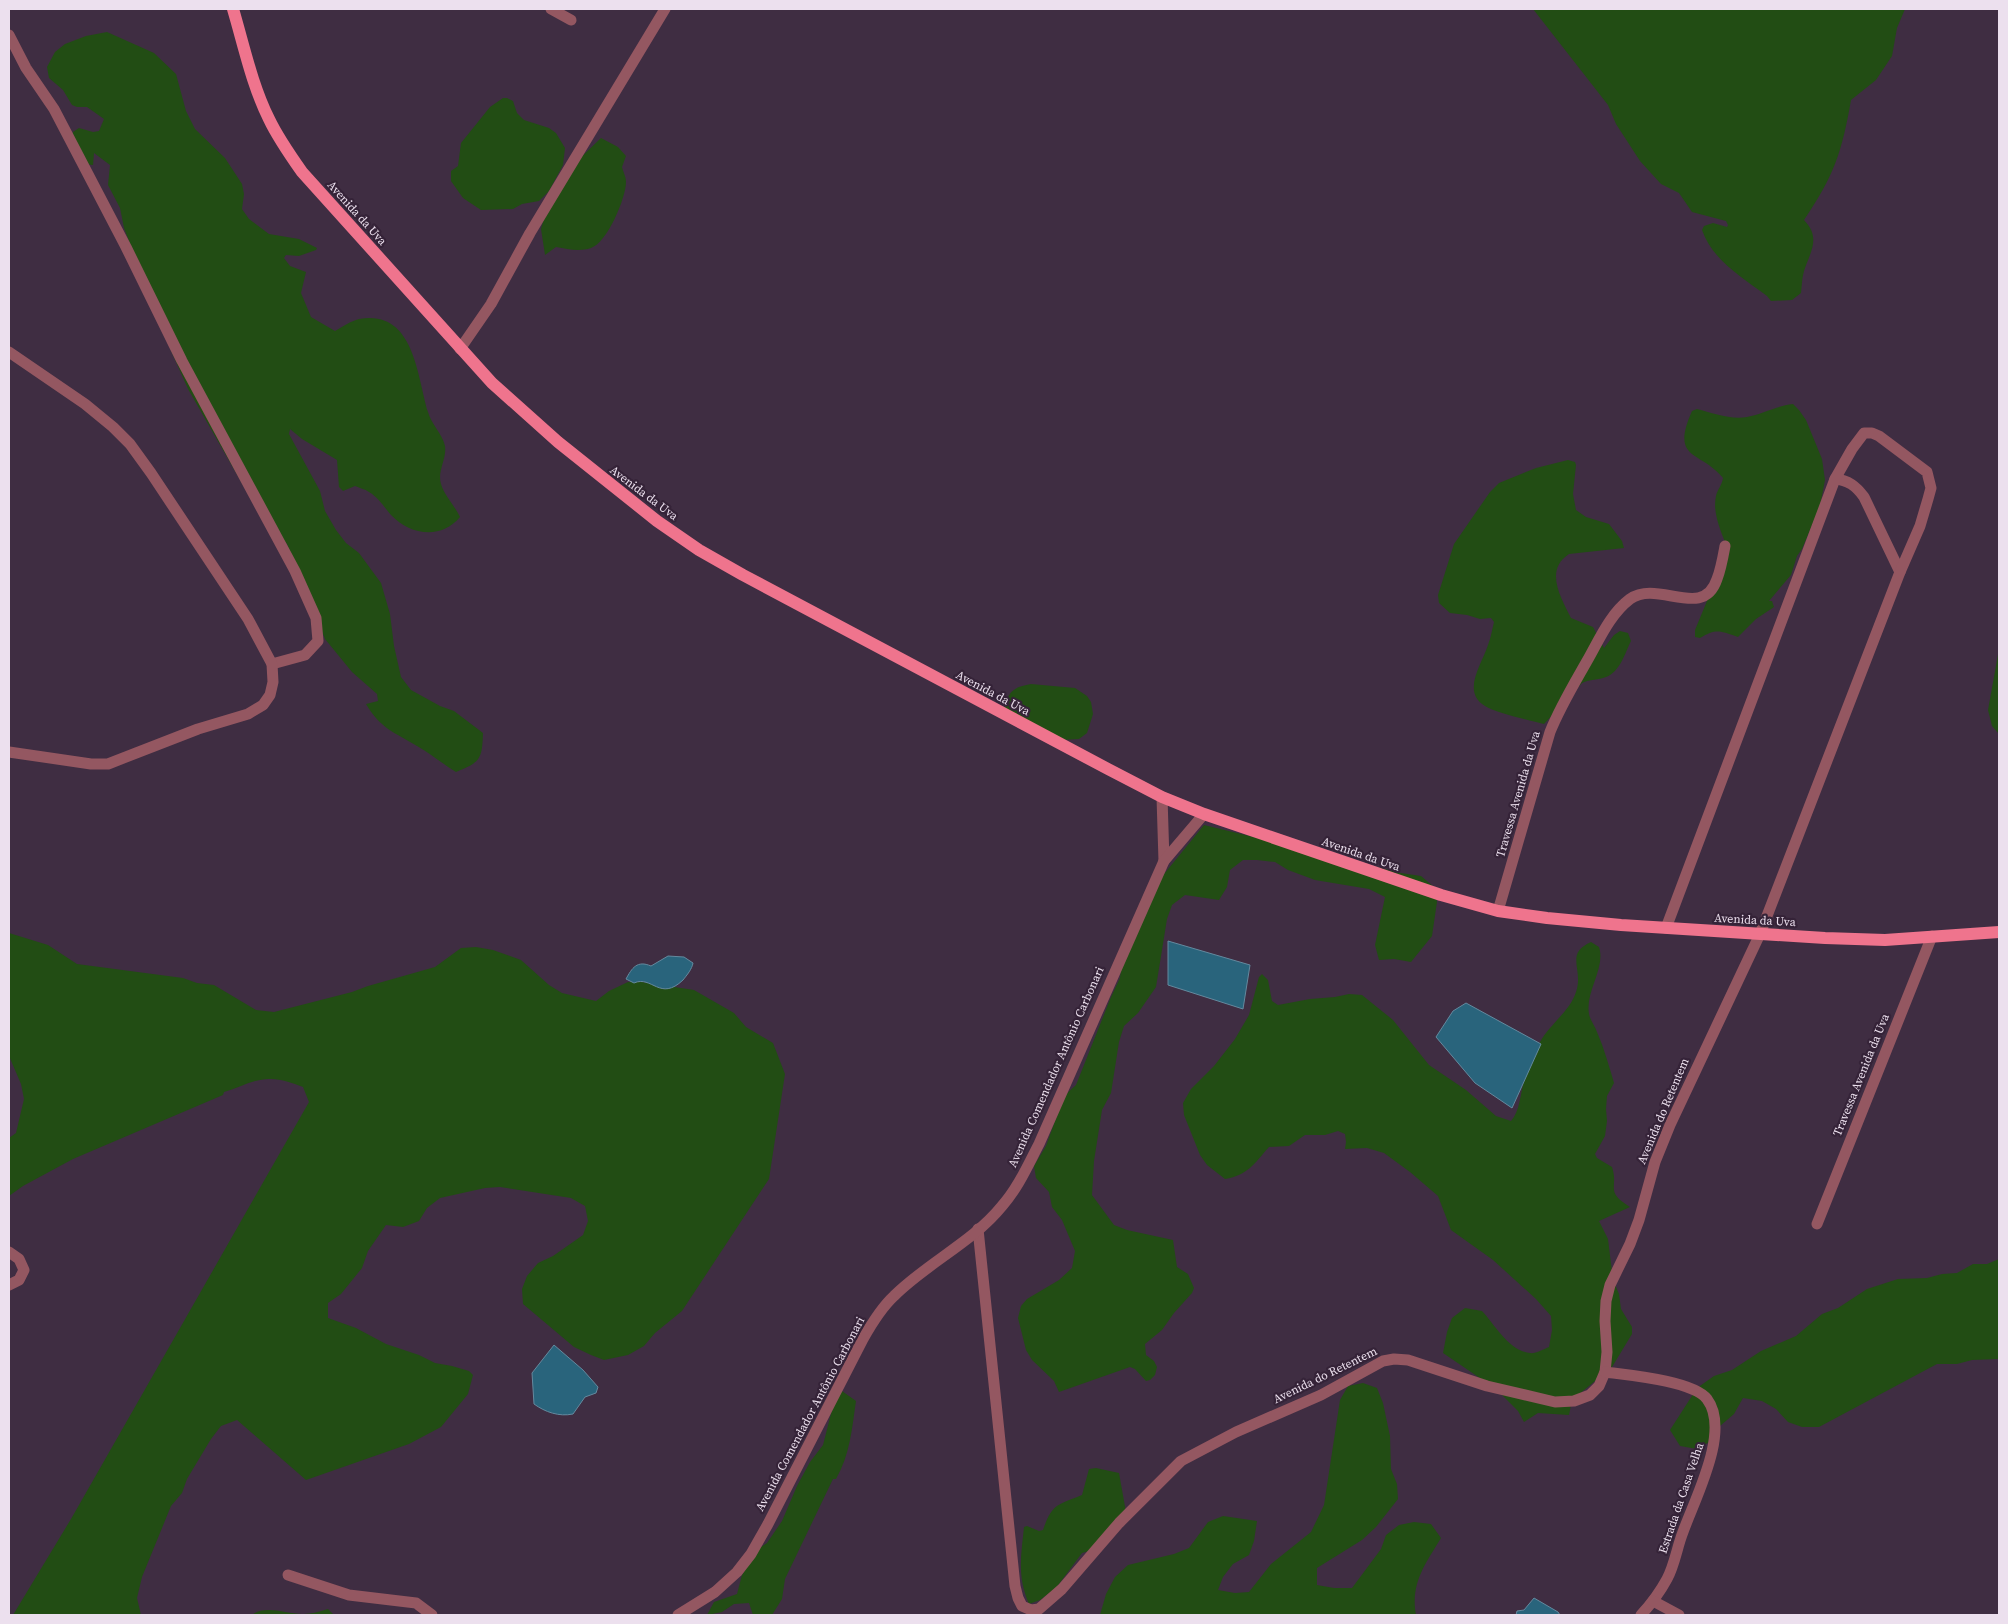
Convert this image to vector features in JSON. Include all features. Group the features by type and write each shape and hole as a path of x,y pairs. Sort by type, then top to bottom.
{"main road":[{"name":"Avenida da Uva","path":"234,9 256,87 268,119 284,147 302,172 492,383 558,442 618,491 699,550 1162,797 1204,814 1440,895 1498,911 1547,918 1666,928 1884,940 1999,932"}],"street":[{"path":"551,9 571,20"},
{"path":"460,349 491,304 545,209 665,9"},
{"path":"9,35 26,68 58,118 126,246 182,361 295,571 316,618 318,640 305,655 272,664"},
{"path":"9,352 85,404 130,444 151,472 248,619 272,664 273,682 270,695 262,705 248,714 198,729 108,764 91,764 9,752"},
{"name":"Avenida do Retentem","path":"978,1229 1015,1586 1022,1606 1030,1610 1039,1609 1062,1589 1119,1523 1181,1461 1236,1432 1321,1395 1383,1361 1394,1359 1408,1360 1487,1386 1555,1402 1574,1401 1590,1395 1599,1386 1605,1372 1607,1352 1606,1301 1610,1285 1630,1244 1639,1220 1655,1162 1670,1125 1760,934 1900,572 1920,526 1931,488 1927,472 1879,436 1868,433 1860,438 1835,479"},
{"path":"1666,928 1835,479 1849,483 1857,488 1864,497 1900,572"},
{"name":"Travessa Avenida da Uva","path":"1498,911 1550,732 1559,710 1606,626 1622,606 1640,594 1650,592 1694,599 1702,598 1710,592 1717,580 1725,546"},
{"name":"Avenida Comendador Antônio Carbonari","path":"1162,797 1164,861"},
{"name":"Avenida Comendador Antônio Carbonari","path":"678,1615 715,1592 737,1572 750,1554 768,1524 863,1339 880,1310 895,1294 978,1229 1002,1207 1019,1182 1039,1144 1164,861 1204,814"},
{"name":"Travessa Avenida da Uva","path":"1817,1224 1932,936"},
{"path":"9,1252 19,1259 24,1270 19,1280 9,1285"},
{"name":"Estrada da Casa Velha","path":"1605,1372 1677,1384 1695,1390 1706,1397 1713,1409 1715,1418 1714,1447 1668,1577 1653,1601 1640,1615"},
{"path":"288,1576 349,1595 416,1603 432,1615"},
{"path":"1653,1601 1679,1615"}],"green space":[{"path":"1533,9 1905,9 1897,28 1892,56 1876,80 1851,100 1840,149 1830,176 1804,220 1812,232 1813,243 1804,271 1801,293 1792,300 1771,301 1729,268 1713,251 1702,230 1704,226 1713,223 1727,227 1726,221 1692,212 1679,193 1661,184 1640,161 1616,124 1608,105"},
{"path":"107,32 154,53 176,74 186,111 195,129 225,158 242,184 244,194 242,209 249,219 269,234 299,239 317,248 299,256 286,255 284,258 290,266 306,272 301,293 311,317 335,331 359,319 377,319 391,324 402,334 410,348 429,416 442,437 445,446 445,456 440,474 441,484 460,517 452,524 435,532 426,532 407,527 391,515 373,494 355,486 343,491 339,487 337,460 302,439 290,429 289,434 320,491 325,511 336,530 346,543 359,553 381,583 390,614 394,646 401,677 411,690 440,706 454,711 483,733 479,759 464,769 456,772 388,729 377,719 366,704 378,701 377,694 352,672 325,639 287,544 243,485 188,389 172,353 124,228 120,208 108,185 110,165 94,153 93,165 84,164 73,138 73,132 79,128 93,132 99,131 104,119 87,107 72,105 63,90 49,78 47,67 55,52 65,44 86,36"},
{"path":"503,98 513,101 517,113 524,120 549,128 556,133 565,148 563,165 549,191 539,201 522,204 513,209 481,210 463,198 451,181 451,171 458,166 461,143 490,107"},
{"path":"601,138 618,147 626,156 622,167 626,180 625,189 619,209 603,238 591,248 578,250 556,247 545,255 541,229 547,207 574,164"},
{"path":"1793,404 1806,420 1822,459 1825,480 1820,506 1802,549 1797,556 1791,575 1769,601 1772,601 1774,607 1756,619 1738,637 1727,633 1715,632 1700,638 1695,637 1695,630 1728,550 1715,510 1717,492 1723,478 1686,447 1684,439 1686,427 1692,411 1697,409 1722,416 1741,418"},
{"path":"1568,460 1575,462 1576,465 1573,494 1576,510 1586,517 1609,524 1622,541 1624,548 1569,554 1561,561 1557,568 1556,576 1559,593 1571,618 1593,627 1604,648 1614,635 1620,631 1628,633 1631,641 1621,662 1611,675 1582,683 1544,724 1490,709 1478,700 1474,693 1475,677 1489,642 1494,622 1491,618 1480,619 1450,613 1439,603 1438,595 1454,544 1490,492 1499,483 1536,468"},
{"path":"1999,649 1999,734 1992,726 1988,710"},
{"path":"1031,684 1075,688 1087,696 1091,702 1093,714 1087,733 1079,739 1060,740 1009,717 1004,706 1008,696 1020,686"},
{"path":"1204,825 1401,873 1421,876 1434,887 1437,902 1432,936 1411,962 1394,959 1379,960 1375,945 1385,897 1369,889 1315,880 1288,870 1275,862 1243,860 1230,870 1227,887 1219,900 1185,895 1172,905 1167,919 1156,987 1138,1013 1124,1026 1119,1042 1111,1093 1102,1110 1094,1161 1092,1195 1114,1225 1127,1230 1173,1240 1177,1267 1188,1274 1194,1288 1162,1330 1145,1344 1146,1355 1154,1361 1157,1367 1155,1375 1150,1380 1146,1381 1135,1369 1130,1367 1059,1392 1054,1381 1032,1360 1026,1350 1018,1318 1021,1306 1027,1299 1059,1280 1072,1268 1075,1251 1062,1220 1052,1207 1049,1192 1036,1178 1034,1166 1046,1146 1064,1096 1076,1085 1120,978 1122,961 1151,890"},
{"path":"9,933 48,945 77,964 183,978 197,983 214,985 256,1010 274,1012 352,992 435,967 461,948 476,947 493,950 521,960 549,985 562,993 596,1001 609,991 628,982 642,982 694,990 734,1013 746,1027 773,1043 785,1074 769,1179 682,1311 655,1333 644,1346 628,1355 604,1360 574,1347 523,1304 522,1289 527,1276 538,1263 553,1256 583,1235 588,1221 585,1206 571,1198 500,1187 485,1188 440,1198 427,1208 419,1221 403,1227 386,1225 368,1251 362,1268 341,1294 328,1303 328,1318 356,1328 386,1344 419,1355 435,1363 469,1371 473,1375 468,1394 441,1427 409,1444 306,1480 237,1420 221,1426 187,1479 182,1493 171,1506 142,1577 137,1598 141,1615 13,1615 71,1519 309,1102 303,1087 275,1079 253,1082 224,1092 223,1095 73,1159 23,1186 9,1196 9,1138 16,1133 24,1099 21,1084 9,1056"},
{"path":"1591,942 1599,947 1600,963 1590,997 1589,1014 1602,1044 1614,1083 1607,1096 1605,1136 1595,1154 1597,1158 1612,1167 1615,1193 1622,1202 1630,1207 1599,1221 1608,1239 1613,1280 1619,1294 1621,1309 1632,1327 1632,1334 1612,1367 1572,1400 1569,1415 1538,1413 1524,1422 1518,1411 1496,1389 1443,1353 1447,1332 1452,1318 1465,1308 1482,1311 1515,1348 1534,1353 1549,1347 1552,1330 1551,1316 1536,1299 1493,1260 1451,1230 1438,1196 1384,1153 1367,1148 1345,1149 1345,1134 1338,1131 1325,1135 1305,1135 1289,1146 1269,1147 1255,1164 1245,1172 1225,1179 1207,1165 1200,1155 1184,1115 1183,1103 1191,1089 1214,1066 1235,1039 1249,1015 1259,977 1262,974 1268,980 1272,1001 1278,1005 1349,994 1362,995 1393,1020 1429,1065 1466,1090 1496,1116 1511,1121 1518,1108 1527,1071 1540,1042 1565,1011 1576,992 1578,976 1576,957 1578,952"},
{"path":"1999,1259 1999,1359 1972,1360 1957,1364 1937,1364 1819,1427 1802,1427 1788,1422 1776,1409 1762,1401 1743,1398 1734,1414 1720,1426 1713,1440 1697,1449 1680,1446 1670,1430 1697,1388 1714,1376 1732,1370 1761,1351 1796,1336 1822,1314 1838,1308 1867,1289 1898,1279 1927,1278 1957,1273 1973,1264 1987,1264"},
{"path":"1363,1383 1377,1388 1383,1403 1390,1436 1391,1469 1397,1484 1398,1499 1376,1527 1362,1540 1317,1568 1317,1585 1334,1588 1352,1588 1381,1549 1386,1535 1399,1525 1414,1522 1431,1524 1441,1538 1417,1583 1415,1593 1416,1615 1100,1615 1106,1594 1115,1577 1128,1565 1174,1554 1189,1548 1208,1522 1223,1516 1257,1521 1254,1541 1249,1555 1233,1564 1223,1577 1218,1590 1235,1593 1249,1592 1271,1564 1311,1532 1324,1505 1340,1400 1348,1386"},
{"path":"842,1391 856,1401 847,1451 841,1470 836,1479 833,1479 785,1579 782,1599 772,1615 753,1615 749,1603 734,1604 722,1612 707,1615 714,1602 737,1594 742,1575 758,1549 767,1543 782,1521 797,1486 810,1462 823,1445 834,1402"},
{"path":"1096,1468 1119,1473 1126,1512 1096,1549 1082,1553 1056,1588 1040,1600 1029,1604 1021,1575 1024,1527 1027,1526 1039,1531 1043,1530 1049,1515 1056,1506 1082,1495 1089,1469"},
{"path":"328,1609 334,1615 252,1615 264,1610 304,1614"}],"water":[{"path":"1168,941 1250,965 1243,1009 1168,985"},
{"path":"668,956 684,957 693,963 683,980 675,986 662,989 646,982 634,983 626,979 630,971 636,966 646,964 651,966"},
{"path":"1466,1003 1541,1044 1512,1108 1475,1083 1436,1037 1453,1011"},
{"path":"554,1345 583,1370 598,1387 596,1393 585,1397 573,1414 552,1413 534,1404 532,1373"},
{"path":"1534,1598 1560,1615 1516,1615 1517,1611 1524,1610"}]}
